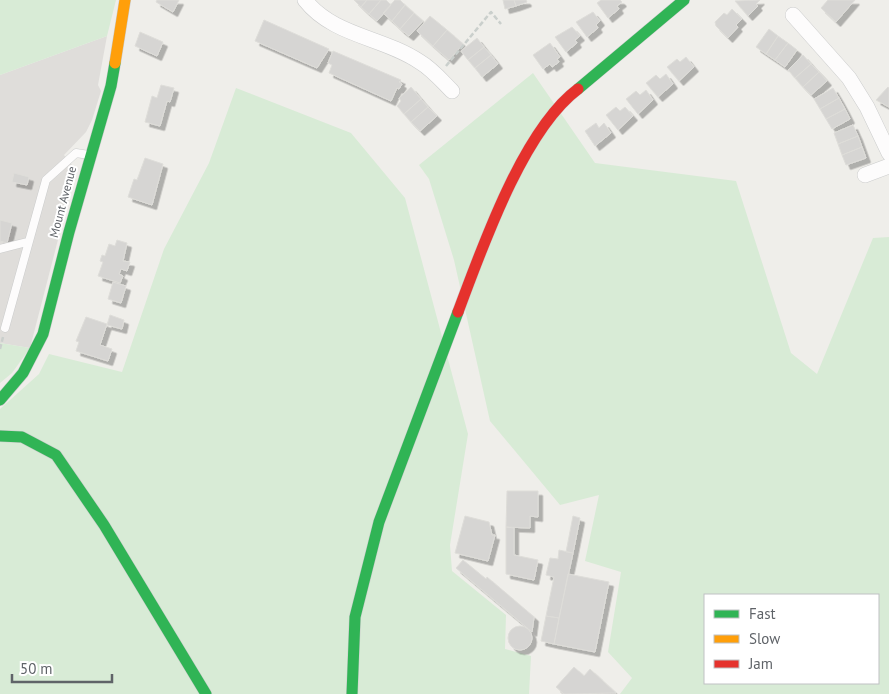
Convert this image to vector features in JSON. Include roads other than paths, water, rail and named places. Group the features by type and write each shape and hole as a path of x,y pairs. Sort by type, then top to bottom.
{"street":[{"name":"Mount Avenue","path":"0,400 23,373 43,334 90,155 111,86 125,0"},
{"path":"305,0 329,23 373,40 420,62 452,91"},
{"path":"352,694 355,617 379,522 467,288 513,178 567,97 604,69 684,0"},
{"path":"793,16 849,78 867,107 889,153"},
{"path":"865,175 889,166"},
{"path":"0,436 22,437 56,455 104,525 206,694"}],"lane":[{"path":"5,328 46,180 76,153 90,155"},
{"path":"0,249 28,242"}]}
